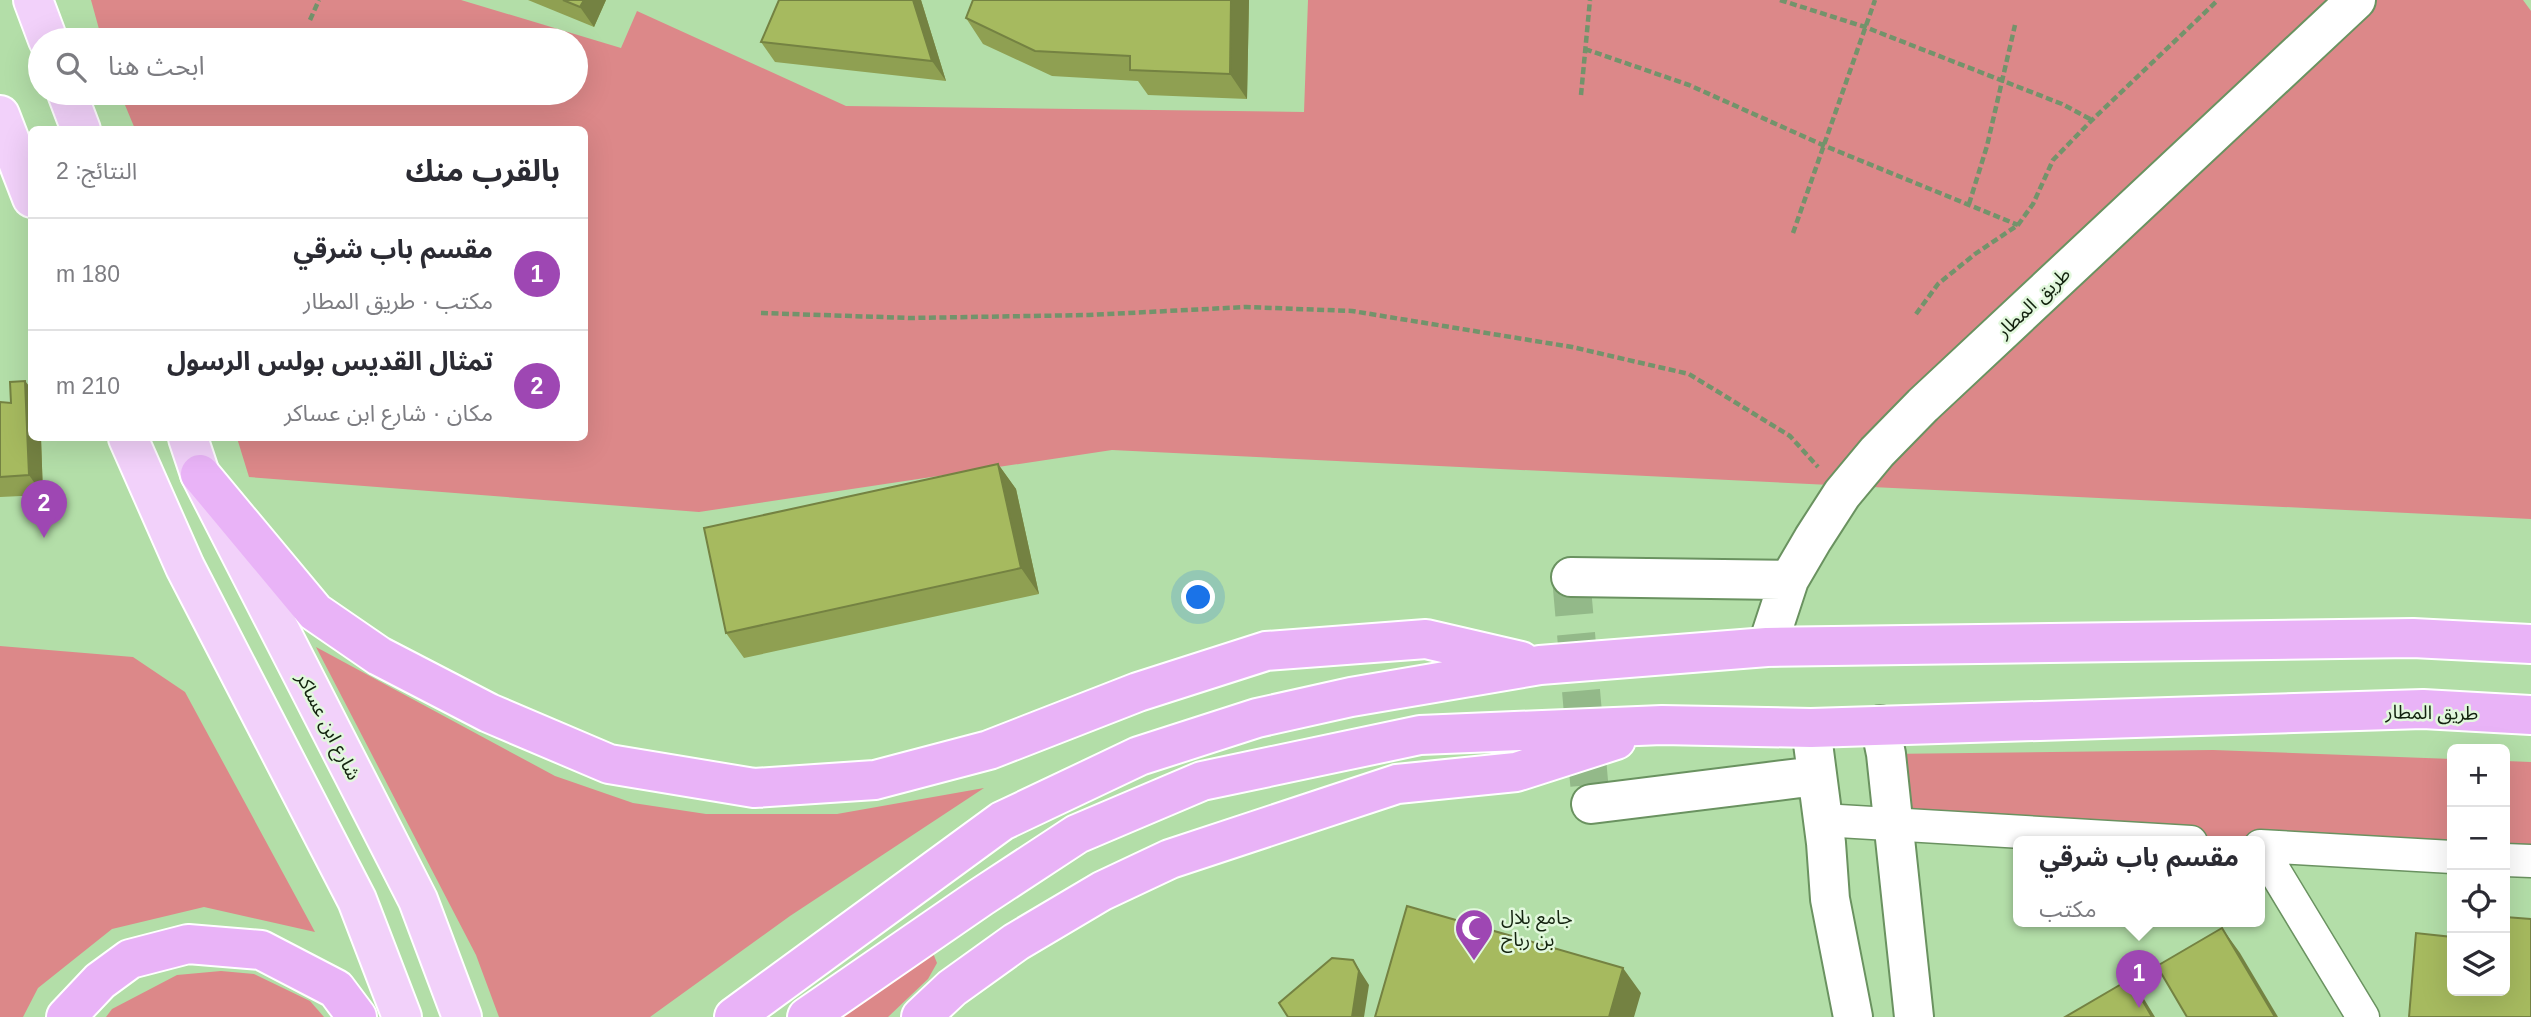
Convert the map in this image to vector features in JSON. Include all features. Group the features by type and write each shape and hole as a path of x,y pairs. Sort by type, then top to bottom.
{"highway":[{"path":"200,474 316,612 379,656 489,713 609,764 754,788 875,780 989,750 1138,692 1266,651 1426,639 1540,666"},
{"path":"734,1017 1002,821 1139,756 1257,718 1351,697 1540,666 1767,647 2413,638 2531,643"},
{"name":"طريق المطار","path":"807,1017 1077,834 1202,781 1420,734 1662,725 1811,728 2423,709 2531,715"},
{"path":"921,1017 952,988 1016,942 1102,891 1170,859 1396,784 1516,772 1662,725"},
{"path":"66,1017 100,981 130,959 188,944 261,950 336,989 357,1017"}],"main road":[{"path":"33,0 44,28"},
{"name":"طريق المطار","path":"1767,647 1789,580 1842,494 1877,452 1923,405 2356,0"},
{"path":"72,105 79,126"},
{"path":"0,116 28,188"},
{"path":"129,441 185,567 357,900 402,1017"},
{"name":"شارع ابن عساكر","path":"189,441 200,474 418,900 462,1017"},
{"path":"1571,577 1789,580"},
{"path":"1880,725 1895,824 1914,1017"},
{"path":"1811,728 1830,899 1853,1017"},
{"path":"1591,804 1816,776"}],"street":[{"path":"1822,821 2092,836"},
{"path":"2265,846 2447,857"},
{"path":"2265,854 2363,1017"},
{"path":"2510,860 2531,862"}],"path":[{"path":"310,20 319,0"},
{"path":"1581,95 1590,0"},
{"path":"1780,0 1865,27 2062,104 2092,120"},
{"path":"1793,233 1875,0"},
{"path":"1916,314 1938,284 1975,254 2018,225 2033,204 2053,160 2218,0"},
{"path":"1969,204 1987,146 2015,25"},
{"path":"1585,49 1689,85 1825,146 2018,225"},
{"path":"761,313 910,318 1088,315 1259,307 1352,312 1572,346 1689,374 1790,436 1842,494"}],"shaded area":[{"path":"91,0 461,0 554,28 99,28"},
{"path":"1308,0 2523,0 2531,11 2531,519 1112,450 699,512 249,477 238,441 588,441 588,126 134,126 125,105 588,105 588,38 621,48 637,11 846,106 1304,112"},
{"path":"0,646 133,657 185,692 315,932 204,907 112,929 38,988 23,1017 0,1017"},
{"path":"316,647 555,776 633,803 706,814 837,814 984,788 790,916 650,1017 499,1017 476,955"},
{"path":"2213,750 2447,759 2447,857 2265,842 2265,836 2092,836 1895,824 1886,754"},
{"path":"2510,761 2531,762 2531,861 2510,860"},
{"path":"933,953 937,963 928,979 888,1017 842,1017"},
{"path":"221,971 254,974 310,1001 324,1017 106,1017 112,1009 177,975"}],"building":[{"path":"563,0 584,0 580,7"},
{"path":"779,0 913,0 932,61 761,42"},
{"path":"973,0 1231,0 1230,74 1130,70 1130,56 1035,51 966,18"},
{"path":"25,381 29,475 0,477 0,402 11,403 10,382"},
{"path":"998,464 1021,568 726,633 704,528"},
{"name":"جامع بلال بن رباح","path":"1407,906 1623,968 1609,1017 1375,1017"},
{"path":"2510,917 2531,919 2531,1017 2409,1017 2416,933 2447,936 2447,996 2510,996"},
{"path":"2222,928 2275,1017 2187,1017 2157,966"},
{"path":"1332,958 1353,960 1359,971 1352,1017 1288,1017 1279,1003"},
{"path":"2130,979 2152,1017 2065,1017"}],"tunnel":[{"path":"1571,577 1591,804"}],"place":[{"name":"تمثال القديس بولس الرسول","path":"44,538"},
{"name":"جامع بلال بن رباح","path":"1474,962"},
{"name":"مقسم باب شرقي","path":"2139,1008"}]}
